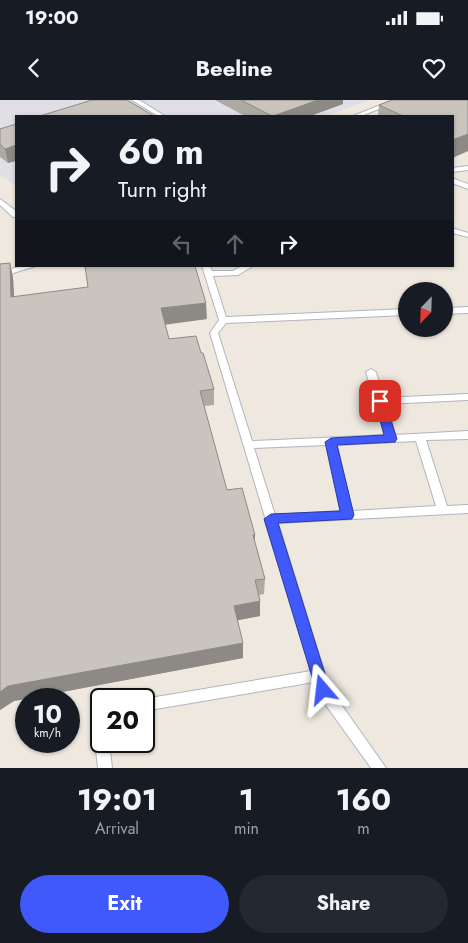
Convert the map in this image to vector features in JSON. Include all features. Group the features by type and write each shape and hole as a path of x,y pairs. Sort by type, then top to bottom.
{"lane":[{"path":"134,100 160,115"},
{"path":"359,115 399,100"},
{"path":"454,170 468,168"},
{"path":"454,181 468,188"},
{"path":"0,201 15,214"},
{"path":"454,231 468,235"},
{"path":"0,275 28,267"},
{"path":"223,320 207,270 235,273 247,267"},
{"path":"453,311 468,310"},
{"path":"223,320 398,312"},
{"path":"223,320 214,333 323,690 379,768"},
{"path":"371,372 391,439"},
{"path":"380,401 468,398"},
{"path":"248,445 468,435"},
{"path":"420,437 442,510"},
{"path":"331,442 348,515"},
{"path":"271,519 468,509"},
{"path":"155,703 318,675"},
{"path":"103,753 105,768"}],"shaded area":[{"path":"0,100 370,100 329,115 15,115 15,186 0,174"}],"building":[{"path":"92,100 127,100 152,115 43,115"},
{"path":"241,100 318,100 275,115 270,115"},
{"path":"392,100 468,100 468,134 454,139 454,115 401,115 379,105"},
{"path":"15,124 15,145 5,149 0,144 0,129"},
{"path":"10,263 11,297 88,287 85,267 195,267 206,303 161,308 169,339 196,336 214,389 200,391 227,490 242,488 255,535 253,535 265,579 255,580 260,601 234,606 243,643 8,686 0,692 0,264"}],"route":[{"path":"323,690 271,519 348,515 331,442 391,439 380,401"}]}
